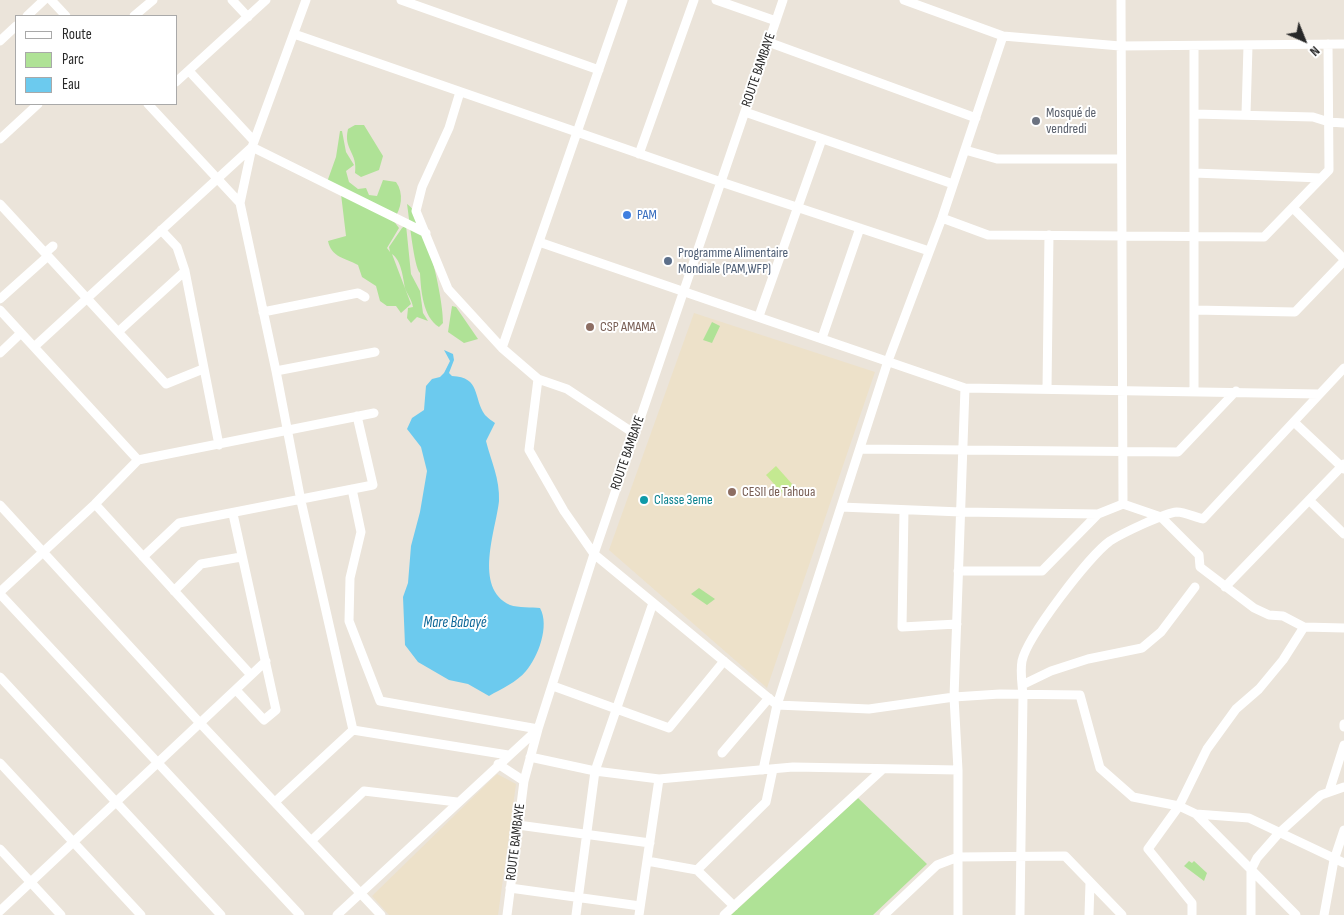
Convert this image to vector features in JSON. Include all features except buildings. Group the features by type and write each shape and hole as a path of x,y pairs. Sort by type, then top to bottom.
{"street":[{"path":"28,15 44,0"},
{"path":"51,0 65,15"},
{"path":"135,15 153,0"},
{"path":"232,0 248,17"},
{"path":"178,80 266,0"},
{"path":"306,0 253,144 240,202 264,312 301,501 352,730"},
{"path":"400,0 419,3 599,70"},
{"path":"502,348 623,0"},
{"path":"639,154 694,0"},
{"path":"716,0 776,21"},
{"name":"ROUTE BAMBAYE","path":"507,915 524,781 538,729 594,554 783,0"},
{"path":"904,0 928,4 1003,36 1120,46 1344,44"},
{"path":"1121,0 1121,451 1123,504"},
{"path":"0,41 15,27"},
{"path":"294,34 721,182 929,250"},
{"path":"697,870 766,802 773,702 841,507 888,361 942,218 1003,36"},
{"path":"768,42 976,118"},
{"path":"942,218 988,235 1264,237 1329,170 1328,44"},
{"path":"1194,46 1194,391"},
{"path":"1246,114 1248,46"},
{"path":"188,71 253,144 426,232"},
{"path":"460,92 449,128 436,152 416,211 448,289 502,348 538,379 567,389 635,434"},
{"path":"0,139 37,105"},
{"path":"150,105 240,202"},
{"path":"745,112 953,184"},
{"path":"1194,114 1313,117 1329,122 1344,123"},
{"path":"759,316 822,139"},
{"path":"34,347 253,144"},
{"path":"965,150 997,158 1121,159"},
{"path":"1194,173 1321,178"},
{"path":"0,204 166,384 203,370"},
{"path":"1194,310 1294,312 1344,260 1293,208"},
{"path":"822,338 860,228"},
{"path":"162,230 177,247 185,271 219,444"},
{"path":"1047,389 1049,235"},
{"path":"539,242 684,290 964,388 1122,389 1319,394"},
{"path":"0,299 47,255 53,246"},
{"path":"118,332 185,271"},
{"path":"264,312 358,293 365,297"},
{"path":"0,310 138,460"},
{"path":"0,353 21,333"},
{"path":"276,371 375,352"},
{"path":"1020,915 1022,659 1035,636 1074,578 1110,541 1160,517 1178,512 1202,519 1344,368"},
{"path":"538,379 529,450 564,511 594,554 773,702 869,710 954,697 1080,695 1100,768 1133,797 1179,806 1196,814 1296,915"},
{"path":"958,915 958,770 954,697 964,388"},
{"path":"860,449 1178,452 1236,392"},
{"path":"300,915 0,593 95,504 138,460 374,413"},
{"path":"143,557 179,523 301,501 373,485 356,416"},
{"path":"1225,587 1343,466 1294,422"},
{"path":"352,489 361,532 350,578 349,620 380,701 538,729"},
{"path":"1309,500 1344,534"},
{"path":"95,504 252,675"},
{"path":"841,507 961,512 1098,514 1123,504 1160,517 1199,555 1200,567 1254,608 1269,615 1283,616 1304,627 1344,628"},
{"path":"0,505 199,722 381,915"},
{"path":"904,510 902,627 957,624"},
{"path":"233,514 276,710 264,720 236,690"},
{"path":"958,572 1042,571 1098,514"},
{"path":"174,591 201,564 242,557"},
{"path":"1022,685 1051,671 1088,659 1142,648 1161,632 1195,586"},
{"path":"576,915 594,771 653,602"},
{"path":"1192,915 1192,903 1148,849 1179,806 1207,749 1236,709 1259,689 1283,660 1304,627"},
{"path":"0,912 158,764 199,722 266,661"},
{"path":"553,686 669,728 724,661"},
{"path":"0,677 221,915"},
{"path":"722,753 773,702"},
{"path":"337,915 538,729"},
{"path":"352,730 508,755"},
{"path":"275,802 352,730"},
{"path":"1329,792 1344,745"},
{"path":"530,757 594,771 659,779 793,767 958,770"},
{"path":"0,763 73,844 141,915"},
{"path":"498,764 524,781"},
{"path":"724,915 883,769"},
{"path":"510,888 578,898 639,910 659,779"},
{"path":"1251,915 1251,870 1257,858 1279,833 1321,795 1344,787"},
{"path":"311,841 364,792 457,802"},
{"path":"1196,814 1248,818 1334,860 1344,863"},
{"path":"518,825 650,843"},
{"path":"1324,915 1334,860 1344,830"},
{"path":"0,849 60,915"},
{"path":"884,915 937,865 958,857 1065,856 1122,915"},
{"path":"647,862 697,870 734,906"},
{"path":"1089,915 1090,883"}],"shaded area":[{"name":"CESII de Tahoua","path":"694,313 875,372 767,688 609,550"},
{"path":"497,774 516,784 498,915 389,915 372,896"}],"green space":[{"path":"355,125 364,125 383,156 379,170 361,177 355,173 354,160 347,142 348,129"},
{"path":"340,131 342,131 346,152 354,165 346,171 349,182 358,189 366,188 369,195 377,196 383,180 396,182 399,186 401,201 393,220 399,228 387,248 390,252 389,247 406,225 411,274 420,291 423,313 428,321 417,317 411,323 407,318 408,308 413,307 405,288 400,264 392,254 411,304 401,313 396,306 387,306 380,301 376,286 362,277 358,265 332,251 328,241 346,236 341,194 326,185 336,157"},
{"path":"407,204 414,211 427,240 437,278 443,323 439,327 429,317 424,303"},
{"path":"452,306 456,307 478,339 464,343 448,332"},
{"path":"712,322 720,326 712,343 703,340"},
{"path":"776,466 793,485 783,494 766,475"},
{"path":"699,588 715,599 707,605 691,594"},
{"path":"858,798 927,864 873,915 731,915"},
{"path":"1189,861 1192,863 1194,861 1207,873 1204,881 1184,866"}],"water":[{"name":"Mare Babayé","path":"444,350 453,354 454,360 449,373 452,376 468,380 472,384 485,415 495,423 486,441 497,478 499,493 491,542 489,572 492,586 499,597 510,605 540,608 543,615 543,632 535,658 518,679 489,696 468,684 449,680 418,662 405,645 403,597 408,583 411,546 420,512 427,471 421,447 407,429 412,418 424,410 426,386 432,379 440,377 444,373 450,361"}],"place":[{"name":"Mosqué de vendredi","path":"1036,121"},
{"name":"PAM","path":"627,215"},
{"name":"Programme Alimentaire Mondiale (PAM,WFP)","path":"668,261"},
{"name":"CSP AMAMA","path":"590,327"},
{"name":"CESII de Tahoua","path":"732,492"},
{"name":"Classe 3eme","path":"644,500"}]}
